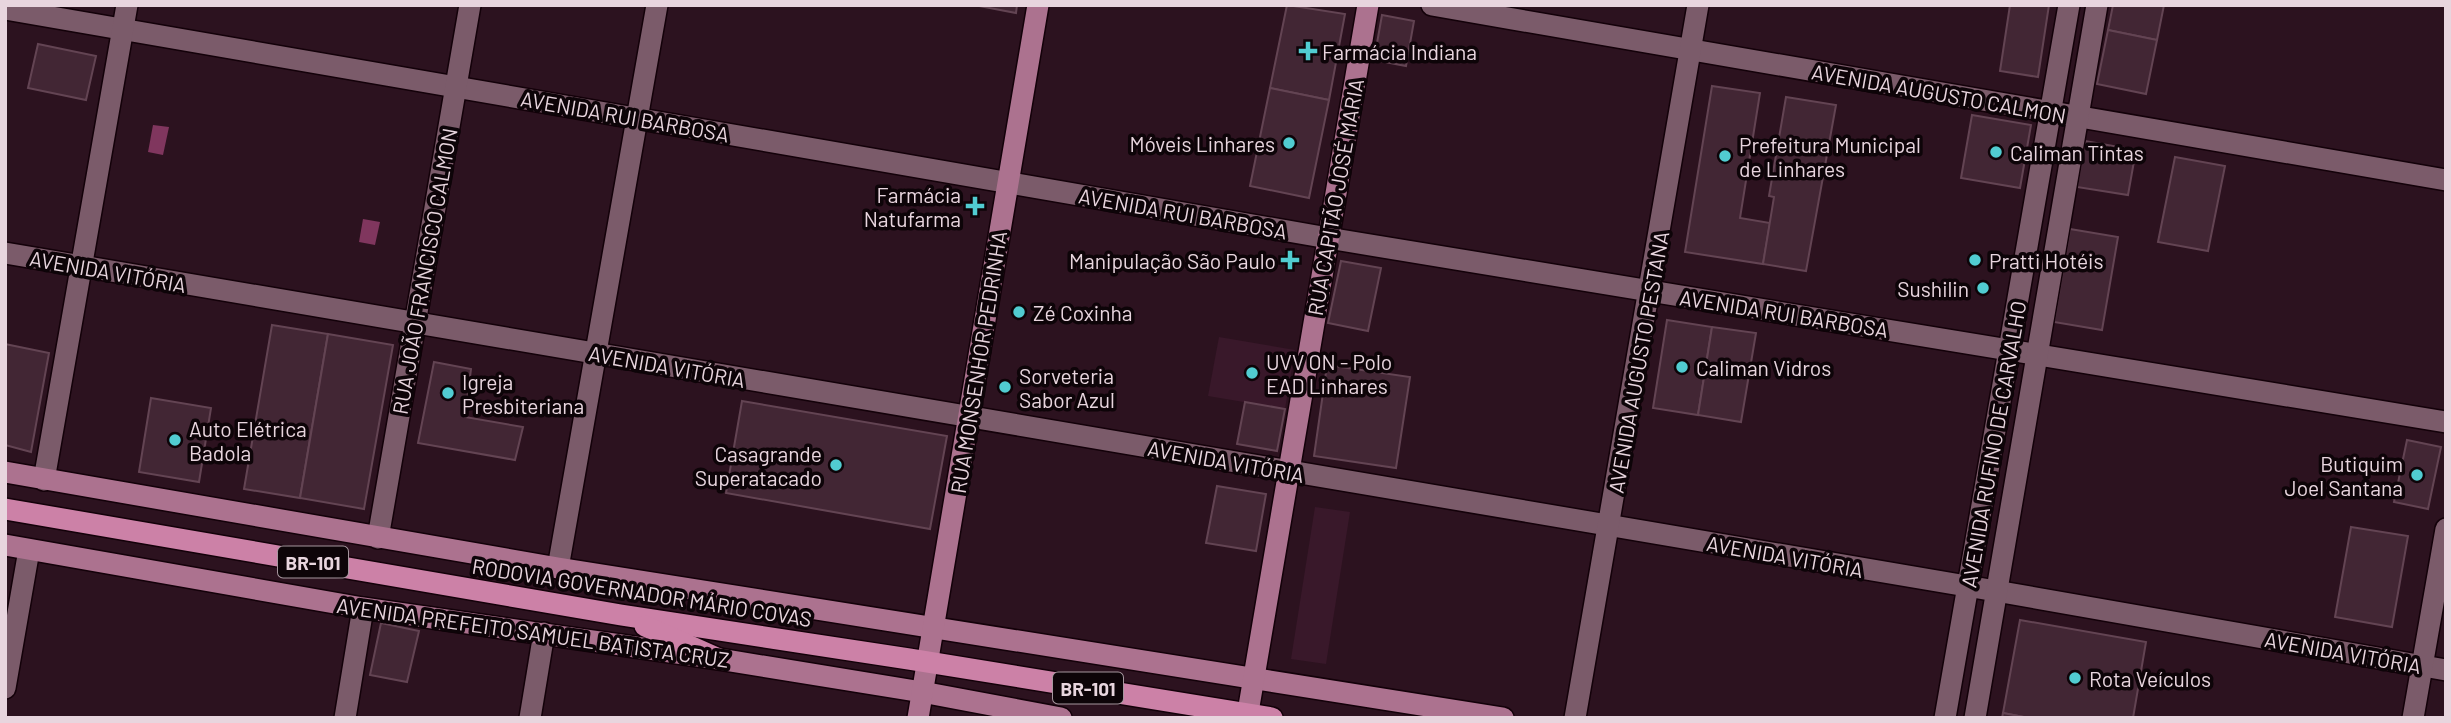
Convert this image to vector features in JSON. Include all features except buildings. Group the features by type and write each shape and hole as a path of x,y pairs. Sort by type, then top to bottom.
{"highway":[{"name":"RODOVIA GOVERNADOR MÁRIO COVAS","path":"5,509 621,615 1272,718"},
{"path":"621,615 719,659"}],"main road":[{"name":"RUA MONSENHOR PEDRINHA","path":"918,718 1038,5"},
{"name":"RUA CAPITÃO JOSÉ MARIA","path":"1247,716 1368,5"},
{"path":"5,472 558,568 1503,718"},
{"name":"AVENIDA PREFEITO SAMUEL BATISTA CRUZ","path":"5,545 363,608 719,659 1061,718"}],"street":[{"path":"44,480 127,5"},
{"name":"RUA JOÃO FRANCISCO CALMON","path":"378,538 470,5"},
{"path":"558,568 657,5"},
{"name":"AVENIDA AUGUSTO CALMON","path":"1432,5 2446,180"},
{"name":"AVENIDA AUGUSTO PESTANA","path":"1575,718 1698,5"},
{"name":"AVENIDA RUFINO DE CARVALHO","path":"1945,718 2068,5"},
{"name":"AVENIDA RUFINO DE CARVALHO","path":"1975,718 2097,5"},
{"name":"AVENIDA RUI BARBOSA","path":"5,9 1328,238 2446,422"},
{"name":"AVENIDA VITÓRIA","path":"5,253 2446,670"},
{"path":"2413,718 2446,529"},
{"path":"5,688 29,550"},
{"path":"345,718 363,608"},
{"path":"530,718 544,633"}],"shaded area":[{"path":"153,125 169,127 163,155 148,152"},
{"path":"363,219 380,222 375,245 359,242"},
{"name":"UVV ON - Polo EAD Linhares","path":"1219,337 1295,350 1285,409 1208,396"},
{"path":"1315,507 1350,512 1326,664 1291,659"}],"place":[{"name":"Farmácia Indiana","path":"1308,51"},
{"name":"Móveis Linhares","path":"1289,143"},
{"name":"Caliman Tintas","path":"1996,152"},
{"name":"Prefeitura Municipal de Linhares","path":"1725,156"},
{"name":"Farmácia Natufarma","path":"975,206"},
{"name":"Manipulação São Paulo","path":"1290,260"},
{"name":"Pratti Hotéis","path":"1975,260"},
{"name":"Sushilin","path":"1983,288"},
{"name":"Zé Coxinha","path":"1019,312"},
{"name":"Caliman Vidros","path":"1682,367"},
{"name":"UVV ON - Polo EAD Linhares","path":"1252,373"},
{"name":"Sorveteria Sabor Azul","path":"1005,387"},
{"name":"Igreja Presbiteriana","path":"448,393"},
{"name":"Auto Elétrica Badola","path":"175,440"},
{"name":"Casagrande Superatacado","path":"836,465"},
{"name":"Butiquim Joel Santana","path":"2417,475"},
{"name":"Rota Veículos","path":"2075,678"}]}
